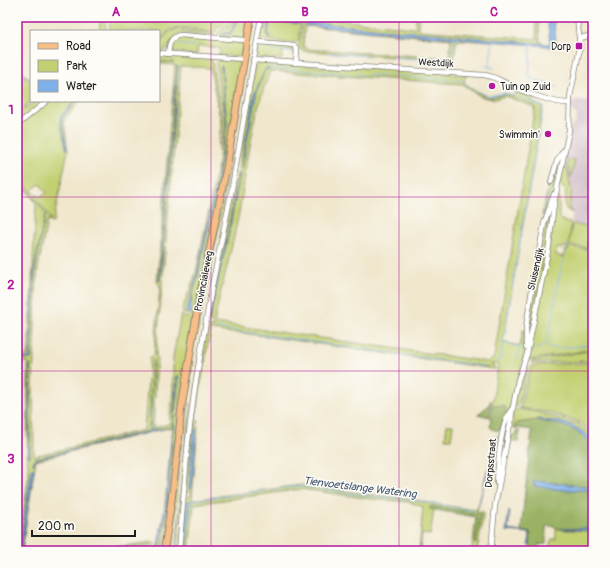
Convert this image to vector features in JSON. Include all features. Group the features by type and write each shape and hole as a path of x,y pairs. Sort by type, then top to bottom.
{"main road":[{"name":"Provincialeweg","path":"164,551 179,433 202,291 224,180 251,17"}],"street":[{"name":"Provincialeweg","path":"179,551 187,452 195,386 212,286 232,194 261,17"},
{"name":"Sluisendijk","path":"509,428 519,377 527,351 550,242 552,212 565,150 569,126 570,104 580,50 578,17"},
{"path":"168,54 171,41 178,35 244,40"},
{"path":"580,38 593,35"},
{"path":"259,42 294,45 297,50 296,63"},
{"path":"160,53 244,59"},
{"name":"Westdijk","path":"253,60 484,75 533,94 561,103 570,104"},
{"path":"17,125 46,102"},
{"name":"Sluisendijk","path":"551,182 557,161 565,150"},
{"name":"Sluisendijk","path":"538,258 545,222 552,197 556,190"},
{"name":"Sluisendijk","path":"527,351 526,330 535,271"},
{"name":"Dorpsstraat","path":"491,551 502,432 508,414 513,408"},
{"name":"Dorpsstraat","path":"496,499 509,428"}],"shaded area":[{"path":"593,52 593,77 589,76"},
{"path":"593,77 593,249 587,248 591,227 571,223 573,213 567,211 565,195 566,190 560,184 571,126 575,124 577,115 572,111 572,100 589,102"}],"green space":[{"path":"101,17 105,17 106,30 99,30"},
{"path":"109,17 233,18 229,26 217,28 213,36 179,33 166,50 160,52 160,44 162,40 167,34 174,30 178,29 212,33 191,28 179,28 170,30 160,41 160,30 110,30"},
{"path":"246,17 249,17 245,39 220,37 218,34 219,31 229,28 236,19 231,32 221,34 231,34 238,19 245,19"},
{"path":"263,17 269,17 269,19 267,19 269,21 267,36 270,39 268,33 270,21 299,24 299,21 272,19 271,17 302,17 298,41 293,43 259,40"},
{"path":"304,17 337,17 337,20 415,28 416,17 419,17 419,30 537,39 535,17 538,17 540,41 545,44 306,22 306,25 478,40 461,40 456,42 454,61 302,51 302,49 298,49","holes":["305,26 451,39 449,58 306,49 303,45"]},
{"path":"181,36 245,42 243,53 238,57 218,55 220,53 220,48 198,46 197,55 173,52 171,50 172,43"},
{"path":"258,44 290,46 289,49 295,49 295,52 283,51 282,59 259,58 256,55"},
{"path":"160,56 210,58 212,60 222,123 218,151 221,123 210,68 181,66 156,356 153,428 169,424 173,389 173,357 181,314 188,318 189,313 191,313 192,294 197,280 215,199 227,126 222,66 226,128 216,185 197,274 186,315 182,310 196,272 223,133 223,116 216,62 218,59 239,61 241,63 228,146 178,410 177,434 163,551 159,551 167,505 174,416 179,377 177,377 172,427 36,460 22,551 34,469 32,469 19,551 17,551 29,473 27,454 28,362 17,363 17,360 31,359 34,281 37,256 34,274 30,358 17,359 17,356 28,355 36,203 17,178 17,175 50,220 52,220 34,196 37,194 39,197 47,193 40,184 32,190 33,194 21,178 17,149 17,126 49,102 74,102 61,116 60,120 67,149 62,118 75,102 79,102 64,120 68,150 53,223 47,221 38,268 33,386 34,456 144,430 150,357 154,355 160,287 157,281 175,65 160,64 160,62 174,62 160,61","holes":["177,66 160,281 159,281","30,364 30,456 29,457 29,392","144,433 39,458 35,460 33,464 34,459"]},
{"path":"261,62 333,68 333,66 467,75 464,83 479,93 490,97 505,94 514,97 517,90 534,96 532,102 543,107 503,342 520,346 523,330 525,330 525,353 510,407 502,429 498,431 500,429 504,406 492,405 498,364 491,364 495,369 243,333 212,330 212,325 215,326 216,323 489,362 494,357 535,107 505,96 495,99 486,98 480,96 462,84 270,71 254,123 239,213 214,323 208,322 212,291 237,173 242,172 243,170 238,168 255,65","holes":["265,71 256,95 241,167 254,94","239,175 229,233 209,320"]},
{"path":"17,70 30,78 31,102 17,112"},
{"path":"35,102 44,102 17,123 17,114"},
{"path":"232,150 224,201 197,333 207,274"},
{"path":"562,153 555,189 545,215 542,215 549,184 551,184 553,174"},
{"path":"568,159 575,160 571,178 568,166"},
{"path":"564,161 572,190 569,210 573,213 566,209 566,191 560,185"},
{"path":"554,195 549,241 527,346 526,335 536,270 540,270 541,243"},
{"path":"557,197 559,197 559,218 565,222 571,223 569,244 572,224 591,227 587,248 569,245 569,247 593,250 593,349 527,360","holes":["557,248 569,248 568,250 565,250 563,257 556,255"]},
{"path":"207,325 209,325 210,331 195,420 199,421 198,424 193,423 196,389"},
{"path":"593,350 593,361 532,363 532,361"},
{"path":"192,363 181,444 172,551 166,551 184,414"},
{"path":"593,363 593,435 580,422 546,412 520,408 532,366"},
{"path":"527,365 517,407 514,406 517,390 524,366"},
{"path":"491,400 489,417 478,414 487,407"},
{"path":"191,403 177,551 176,551 185,446"},
{"path":"492,405 504,406 506,408 503,425 498,431 490,427"},
{"path":"519,409 541,413 579,424 593,437 593,441 574,426 561,422 537,419 537,421 517,423 514,428 512,428 513,411"},
{"path":"537,420 568,427 580,433 593,445 593,487 534,481 534,485 562,490 593,490 593,528 561,529 556,528 555,526 546,526 546,544 540,545 539,543 537,551 534,551 530,545 531,533 521,531 526,482 529,482 526,481 532,430 514,428 517,423"},
{"path":"447,425 453,425 451,439 445,439"},
{"path":"191,426 198,426 192,500 301,485 381,496 408,498 429,503 475,510 478,507 477,511 484,512 477,551 471,551 473,543 476,543 481,514 431,509 434,510 430,535 422,534 419,551 423,507 410,502 372,499 302,489 194,504 189,551 186,551 191,502 189,500 183,551 181,551 186,497 192,495 192,493 186,492","holes":["195,428 192,489 190,490 193,431"]},
{"path":"516,431 520,431 518,442 509,440 510,437 515,434"},
{"path":"431,506 481,514 476,543 473,542 476,517 430,509 429,508"},
{"path":"556,528 564,530 593,531 593,549 576,548 551,551 550,543 552,539 556,539"},
{"path":"154,542 154,547 119,551 98,551 152,544 86,551"}],"water":[{"path":"220,17 246,17 246,19 238,19 231,34 221,34 231,32 236,19"},
{"path":"269,17 272,19 299,21 299,24 270,21 268,34 271,38 270,39 267,34 269,21 267,19 269,19"},
{"path":"547,17 553,17 556,41 554,48 546,46 305,25 306,22 548,44 550,42"},
{"path":"177,66 178,66 159,281"},
{"path":"221,66 227,123 215,199 197,280 192,294 191,314 186,313 197,274 216,185 226,128"},
{"path":"264,71 257,90 241,167 254,94"},
{"path":"75,102 61,119 67,149 60,120 61,116"},
{"path":"239,175 229,233 209,321 213,295 228,234"},
{"path":"45,215 35,268 31,359 17,360 30,357 34,269"},
{"path":"153,360 150,430 167,428 39,458 35,460 33,464 34,459 37,458 149,431"},
{"path":"30,364 30,457 29,457"},
{"path":"177,377 179,377 174,416 167,505 159,551 157,551 165,506"},
{"path":"537,419 561,422 574,426 593,441 593,445 580,433 568,427"},
{"path":"195,428 192,489 190,490 193,431"},
{"path":"497,436 494,461 488,472 478,507 487,471 494,453"},
{"path":"32,468 34,469 21,551 19,551"},
{"path":"534,481 593,487 593,490 562,490 534,486"},
{"path":"190,500 186,551 183,551 188,501"},
{"path":"509,511 508,530 530,533 530,537 529,533 506,531"},
{"path":"593,528 593,531 561,529"},
{"path":"568,548 593,549 593,551 557,551"}],"waterway":[{"path":"390,57 451,61 454,37"},
{"path":"489,67 493,42"},
{"path":"178,44 195,46"},
{"path":"531,44 529,78 557,87"},
{"path":"270,48 273,51 294,52"},
{"path":"329,53 367,56"},
{"path":"482,65 494,68"},
{"path":"270,68 351,74"},
{"path":"17,72 30,80"},
{"path":"354,74 363,75"},
{"path":"367,75 395,76"},
{"path":"397,76 463,81"},
{"path":"465,83 488,96 505,93 515,96"},
{"path":"503,343 542,107 519,97"},
{"path":"543,218 549,190"},
{"path":"536,350 546,344 553,316 558,281 566,250"},
{"path":"216,328 483,366"},
{"path":"497,361 500,359 503,343 520,347"},
{"path":"547,346 555,348 593,345"},
{"path":"517,360 520,347"},
{"name":"Tienvoetslange Watering","path":"190,501 300,486 368,496 406,499 475,511"}],"place":[{"name":"Dorp","path":"579,46"},
{"name":"Tuin op Zuid","path":"492,86"},
{"name":"Swimmin'","path":"548,134"}]}
